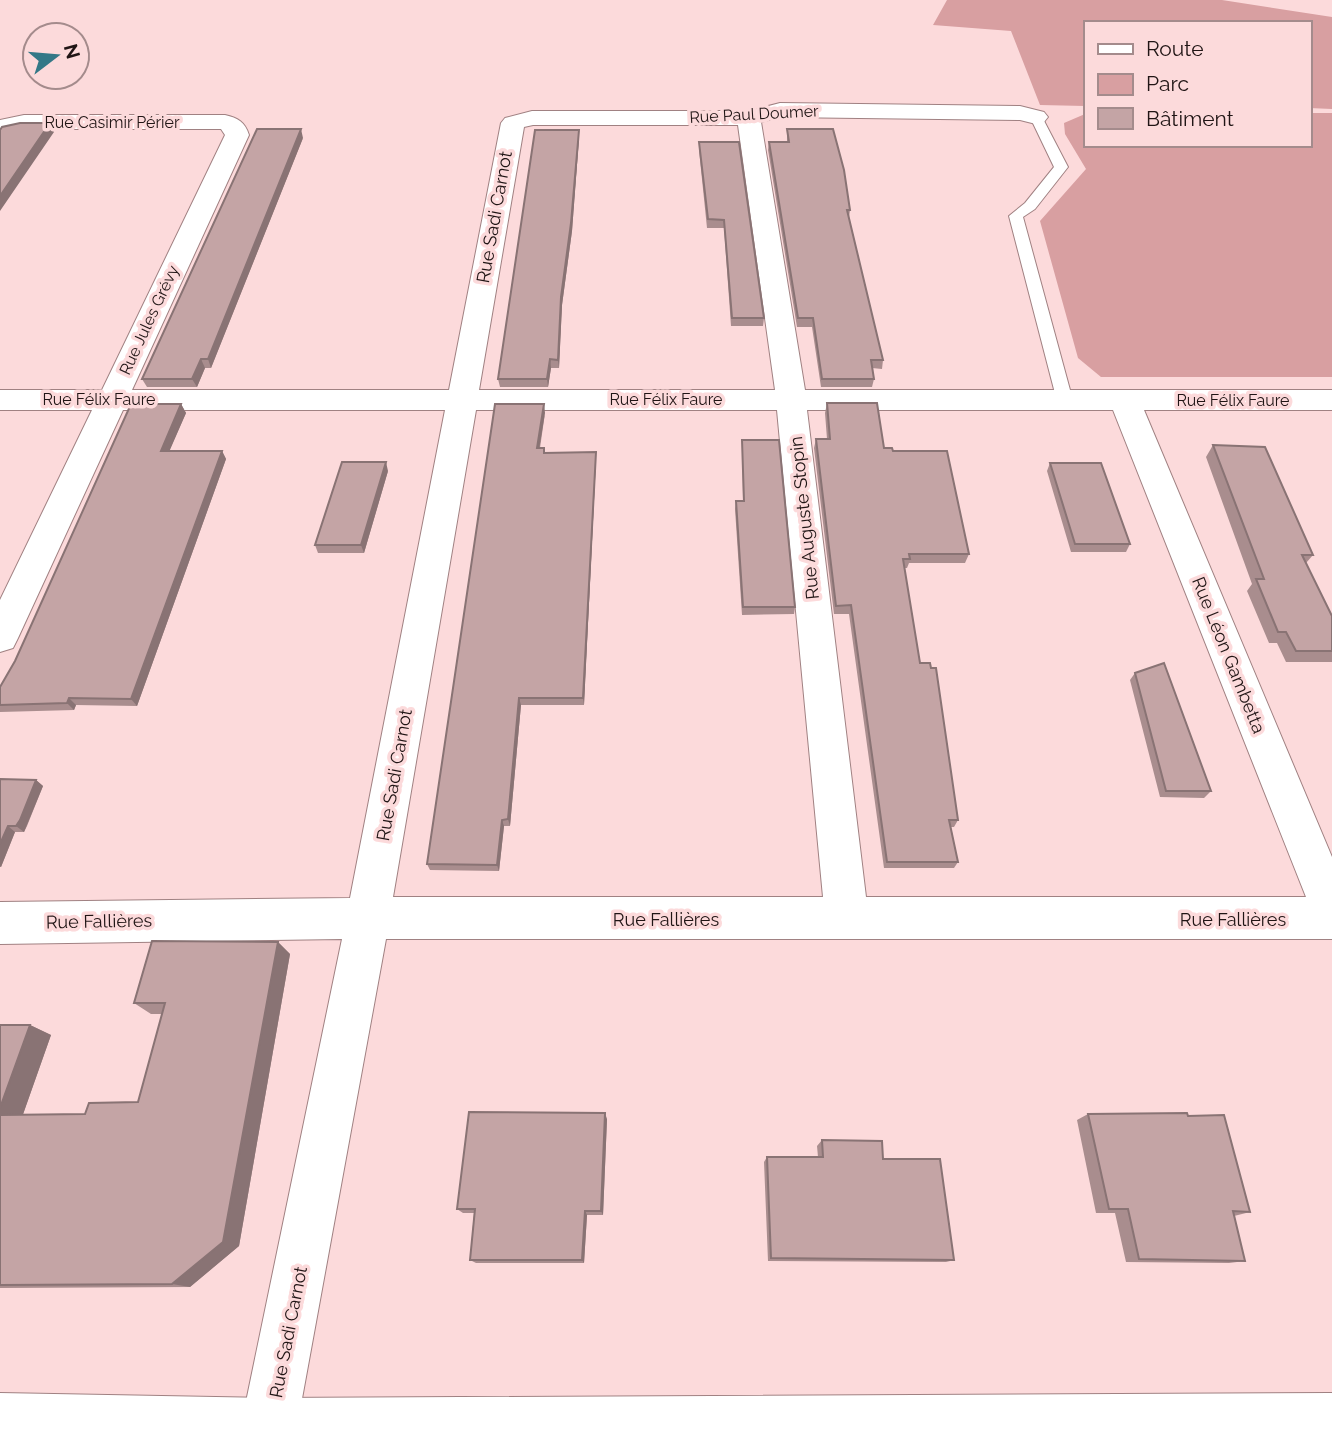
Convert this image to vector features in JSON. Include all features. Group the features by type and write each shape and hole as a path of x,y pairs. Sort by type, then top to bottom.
{"street":[{"name":"Rue Paul Doumer","path":"513,123 532,118 749,118 780,110 1020,113 1036,117"},
{"name":"Rue Auguste Stopin","path":"749,118 791,399 847,919"},
{"name":"Rue Casimir Périer","path":"0,127 24,122 225,122"},
{"name":"Rue Jules Grévy","path":"0,638 237,135 235,127 225,122"},
{"name":"Rue Sadi Carnot","path":"269,1426 368,918 513,123"},
{"name":"Rue Félix Faure","path":"0,400 1332,400"},
{"name":"Rue Léon Gambetta","path":"1125,401 1332,909"},
{"name":"Rue Fallières","path":"0,923 368,918 1332,918"},
{"path":"5,1426 1332,1421"}],"lane":[{"path":"1036,117 1061,167 1030,206 1016,216 1065,401"}],"green space":[{"path":"947,0 1222,0 1332,17 1332,109 1311,108 1311,21 1084,21 1084,106 1040,105 1011,31 933,25"},
{"path":"1311,113 1332,113 1332,377 1101,377 1078,358 1040,221 1086,169 1065,134 1064,123 1084,114 1084,147 1311,147"}],"building":[{"path":"20,123 50,123 0,196 0,130 2,127"},
{"path":"257,129 301,129 208,359 201,359 192,379 142,379"},
{"path":"787,129 833,129 844,170 850,210 847,210 883,360 871,360 874,379 822,379 813,318 798,318 769,142 789,142"},
{"path":"535,130 579,130 561,297 558,360 550,359 547,379 498,379"},
{"path":"699,142 739,142 764,318 732,318 724,220 708,219"},
{"path":"827,403 877,403 884,448 892,448 893,451 947,451 969,554 909,554 910,559 903,559 920,663 930,663 931,668 936,668 958,820 949,820 958,862 887,862 851,605 836,606 816,439 830,439"},
{"path":"131,404 181,404 161,451 222,451 131,699 69,698 67,703 0,705 0,687 15,661"},
{"path":"495,404 544,404 537,448 544,448 544,453 596,452 583,698 519,698 508,819 502,820 497,865 427,864"},
{"path":"742,440 779,440 795,607 743,607 736,501 744,501"},
{"path":"1213,445 1265,447 1313,555 1302,555 1332,616 1332,651 1296,651 1286,632 1278,632 1256,579 1264,579"},
{"path":"342,462 386,462 361,545 315,545"},
{"path":"1050,463 1101,463 1130,544 1075,544"},
{"path":"1164,663 1211,791 1166,791 1135,673"},
{"path":"0,779 36,780 20,820 16,826 8,826 0,844"},
{"path":"152,941 278,942 223,1242 172,1284 0,1285 0,1115 85,1114 89,1103 138,1102 165,1003 134,1003"},
{"path":"0,1025 30,1025 0,1108"},
{"path":"469,1112 605,1113 601,1211 585,1211 582,1260 470,1260 475,1209 457,1209"},
{"path":"1187,1113 1188,1116 1224,1115 1250,1212 1233,1211 1245,1261 1139,1259 1128,1209 1109,1209 1088,1114"},
{"path":"822,1140 882,1141 883,1159 940,1159 954,1260 771,1258 767,1157 823,1157"}]}
